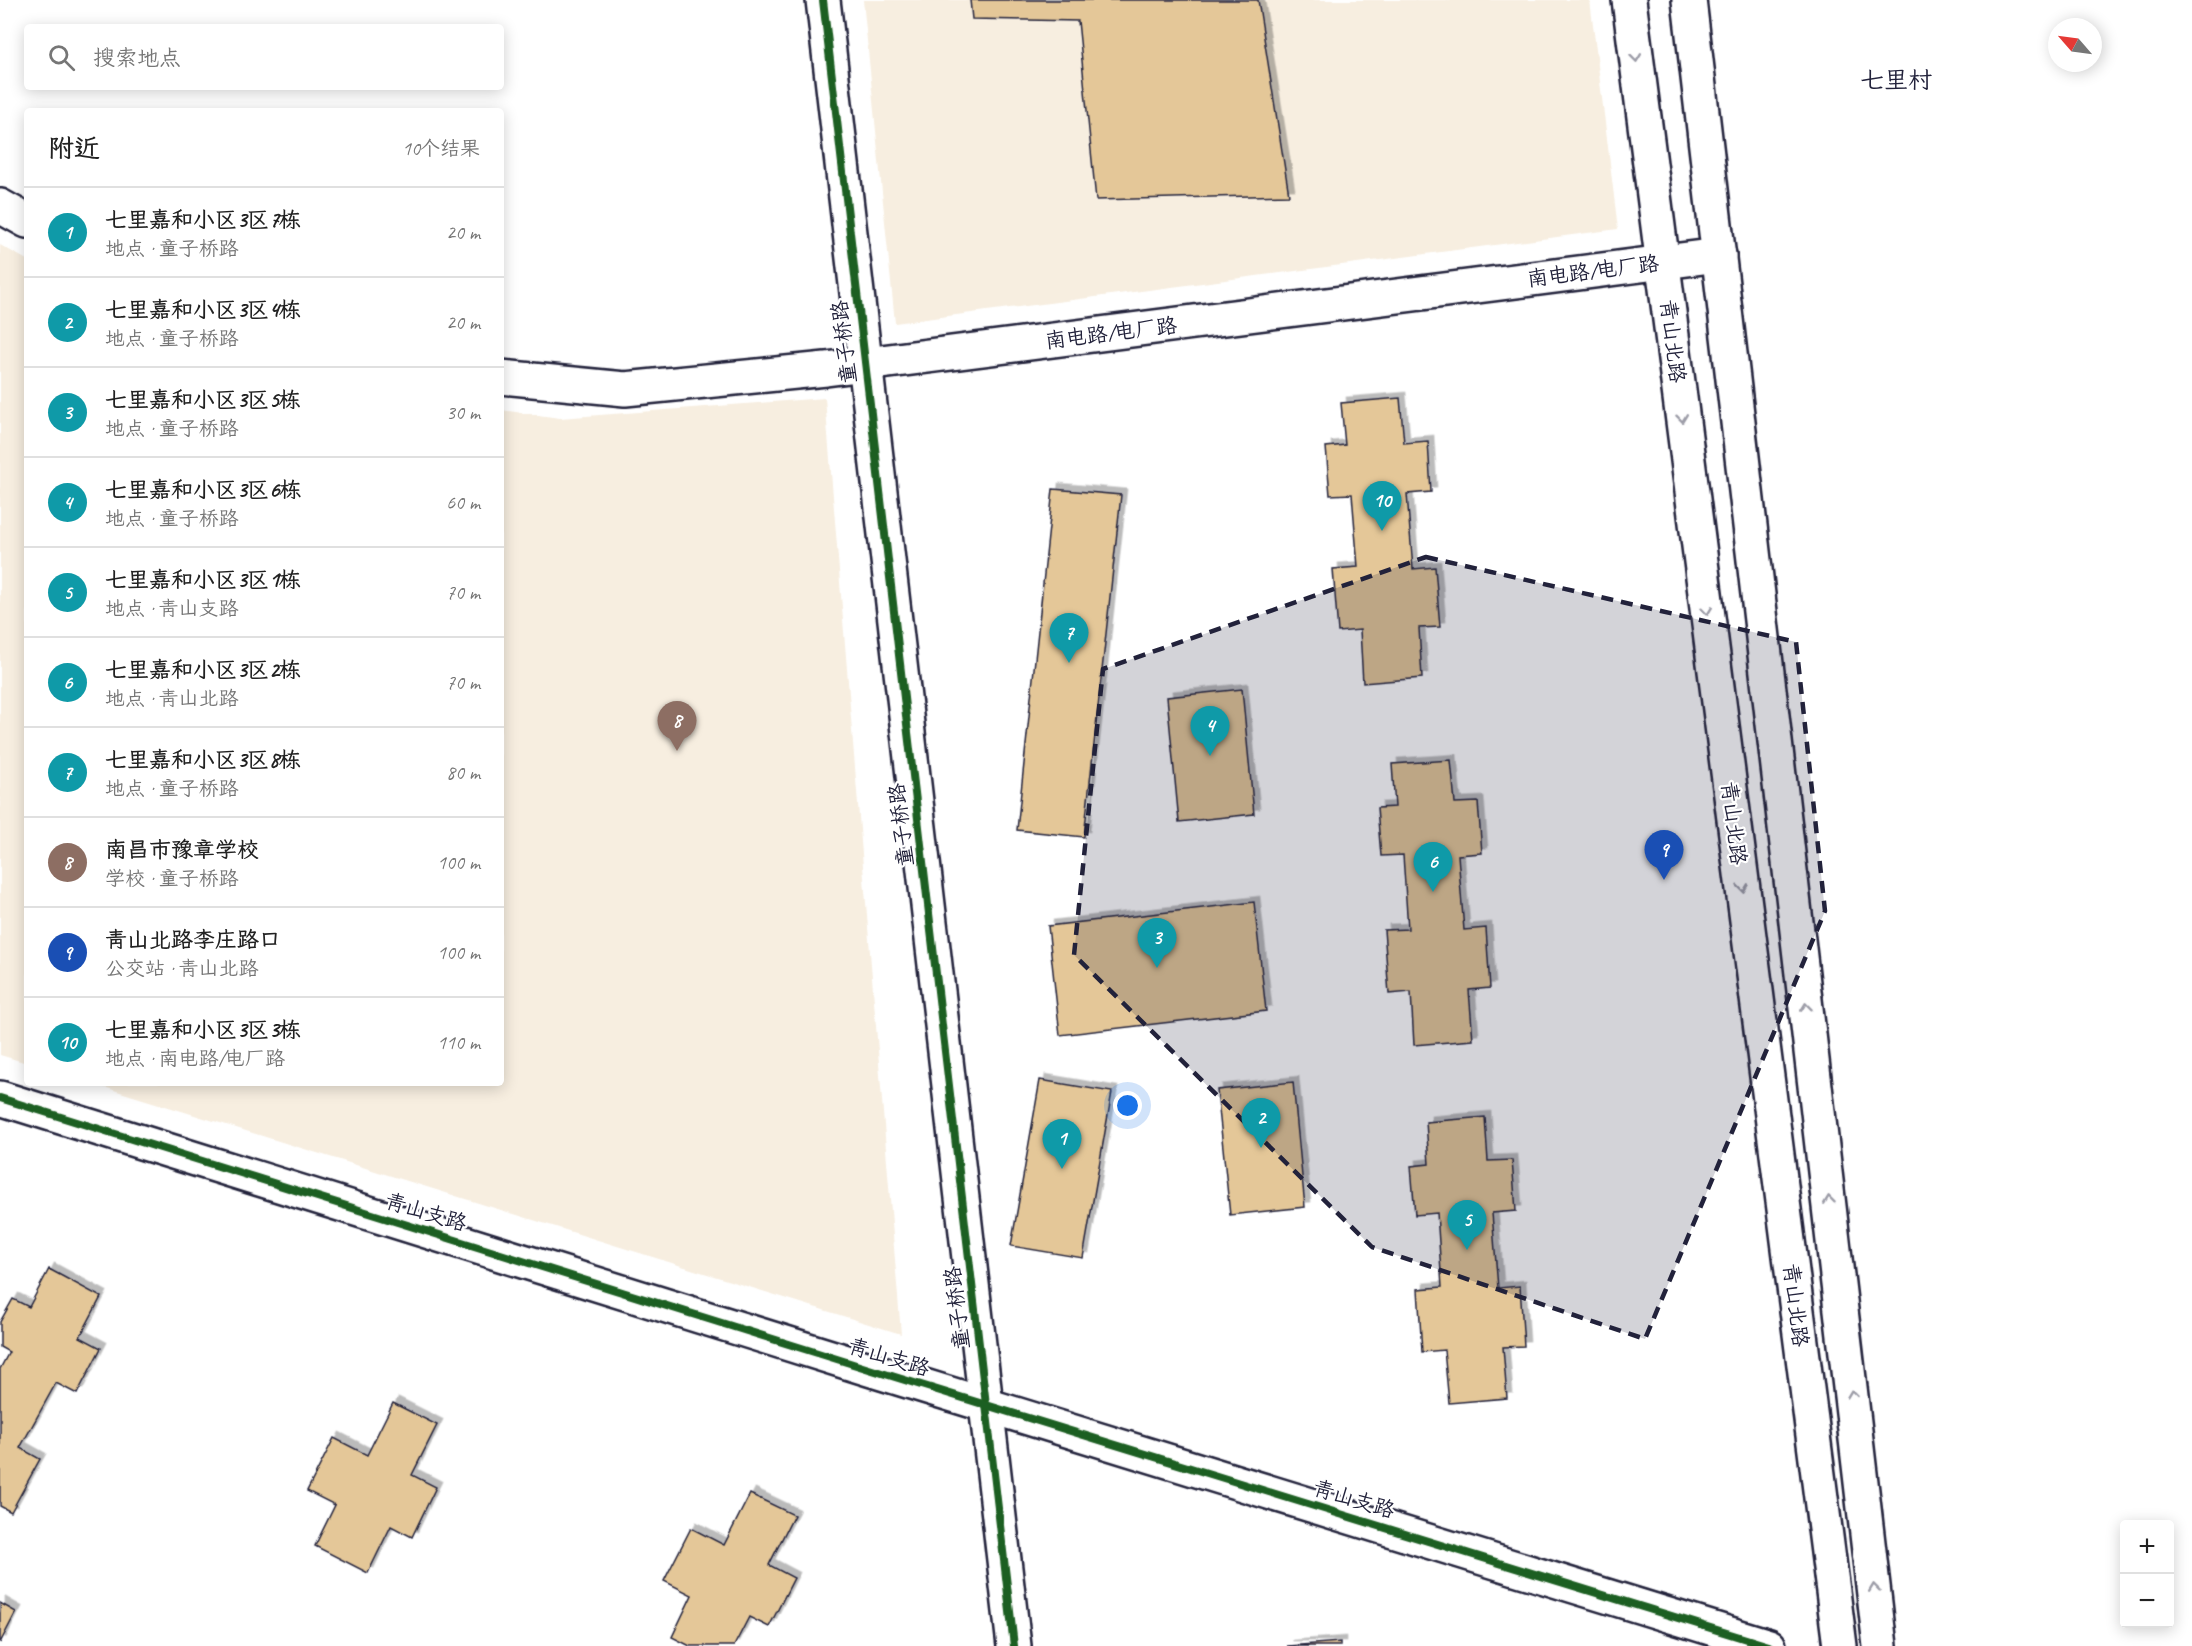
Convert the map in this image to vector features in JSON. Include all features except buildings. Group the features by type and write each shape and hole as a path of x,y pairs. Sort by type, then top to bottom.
{"street":[{"name":"童子桥路","path":"823,0 1014,1646"},
{"name":"青山北路","path":"1629,0 1840,1646"},
{"path":"1689,0 1880,1646"},
{"path":"0,206 24,219"},
{"name":"南电路/电厂路","path":"504,377 625,389 865,364 1719,255"},
{"name":"青山支路","path":"0,1098 1769,1646"}],"highlighted area":[{"path":"1426,557 1796,642 1825,911 1645,1339 1372,1247 1074,955 1103,669"}],"shaded area":[{"path":"863,0 1590,0 1618,229 895,323"},
{"path":"0,245 24,258 24,1062 0,1055"},
{"path":"825,398 901,1334 101,1086 504,1086 504,410 560,418"}],"cycle path":[{"path":"823,0 1014,1646"},
{"path":"0,1098 1769,1646"}],"place":[{"name":"七里嘉和小区3区3栋","path":"1382,531"},
{"name":"七里嘉和小区3区8栋","path":"1069,663"},
{"name":"南昌市豫章学校","path":"677,751"},
{"name":"七里嘉和小区3区6栋","path":"1210,756"},
{"name":"青山北路李庄路口","path":"1664,880"},
{"name":"七里嘉和小区3区2栋","path":"1433,892"},
{"name":"七里嘉和小区3区5栋","path":"1157,968"},
{"name":"七里嘉和小区3区4栋","path":"1261,1148"},
{"name":"七里嘉和小区3区7栋","path":"1062,1169"},
{"name":"七里嘉和小区3区1栋","path":"1467,1250"}],"district":[{"name":"七里村","path":"1896,80"}]}
